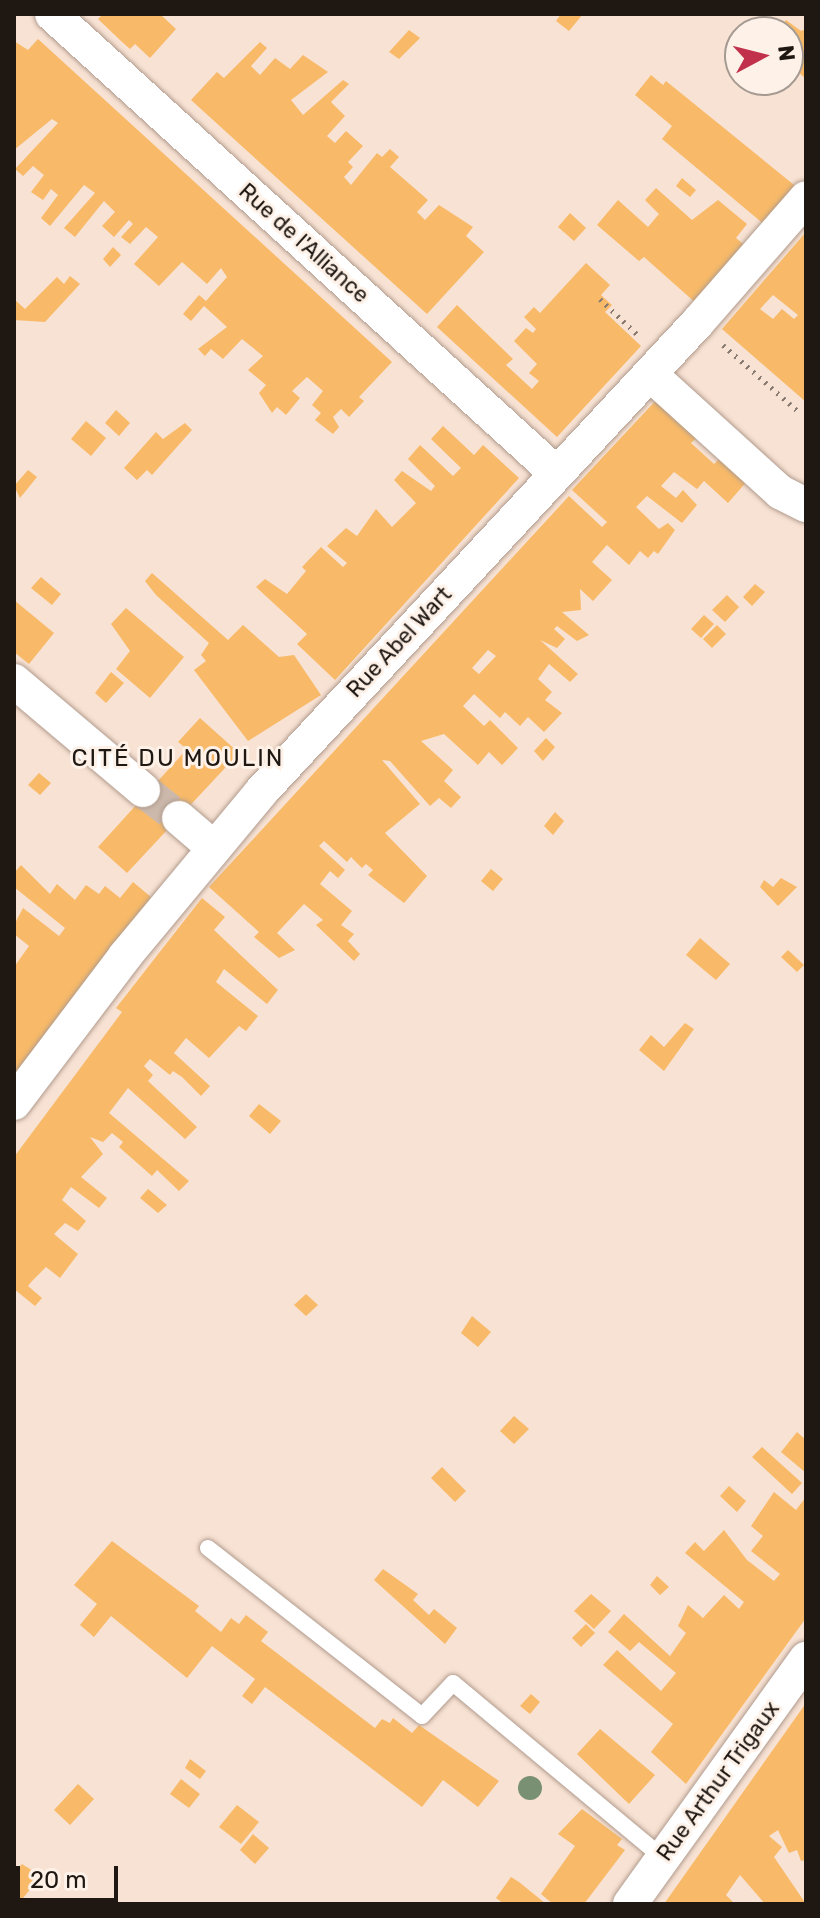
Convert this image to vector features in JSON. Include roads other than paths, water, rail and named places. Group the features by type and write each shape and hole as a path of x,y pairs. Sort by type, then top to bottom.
{"street":[{"name":"Rue de l'Alliance","path":"52,14 555,472"},
{"name":"Rue Abel Wart","path":"14,1103 214,848 555,472 698,322 806,198"},
{"path":"656,366 780,492 806,505"},
{"path":"14,681 143,790"},
{"path":"179,818 214,848"},
{"name":"Rue Arthur Trigaux","path":"630,1904 806,1659"}],"lane":[{"path":"208,1548 422,1716 453,1683 663,1858"}],"tunnel":[{"path":"143,790 179,818"}],"district":[{"name":"CITÉ DU MOULIN","path":"178,759"}]}
